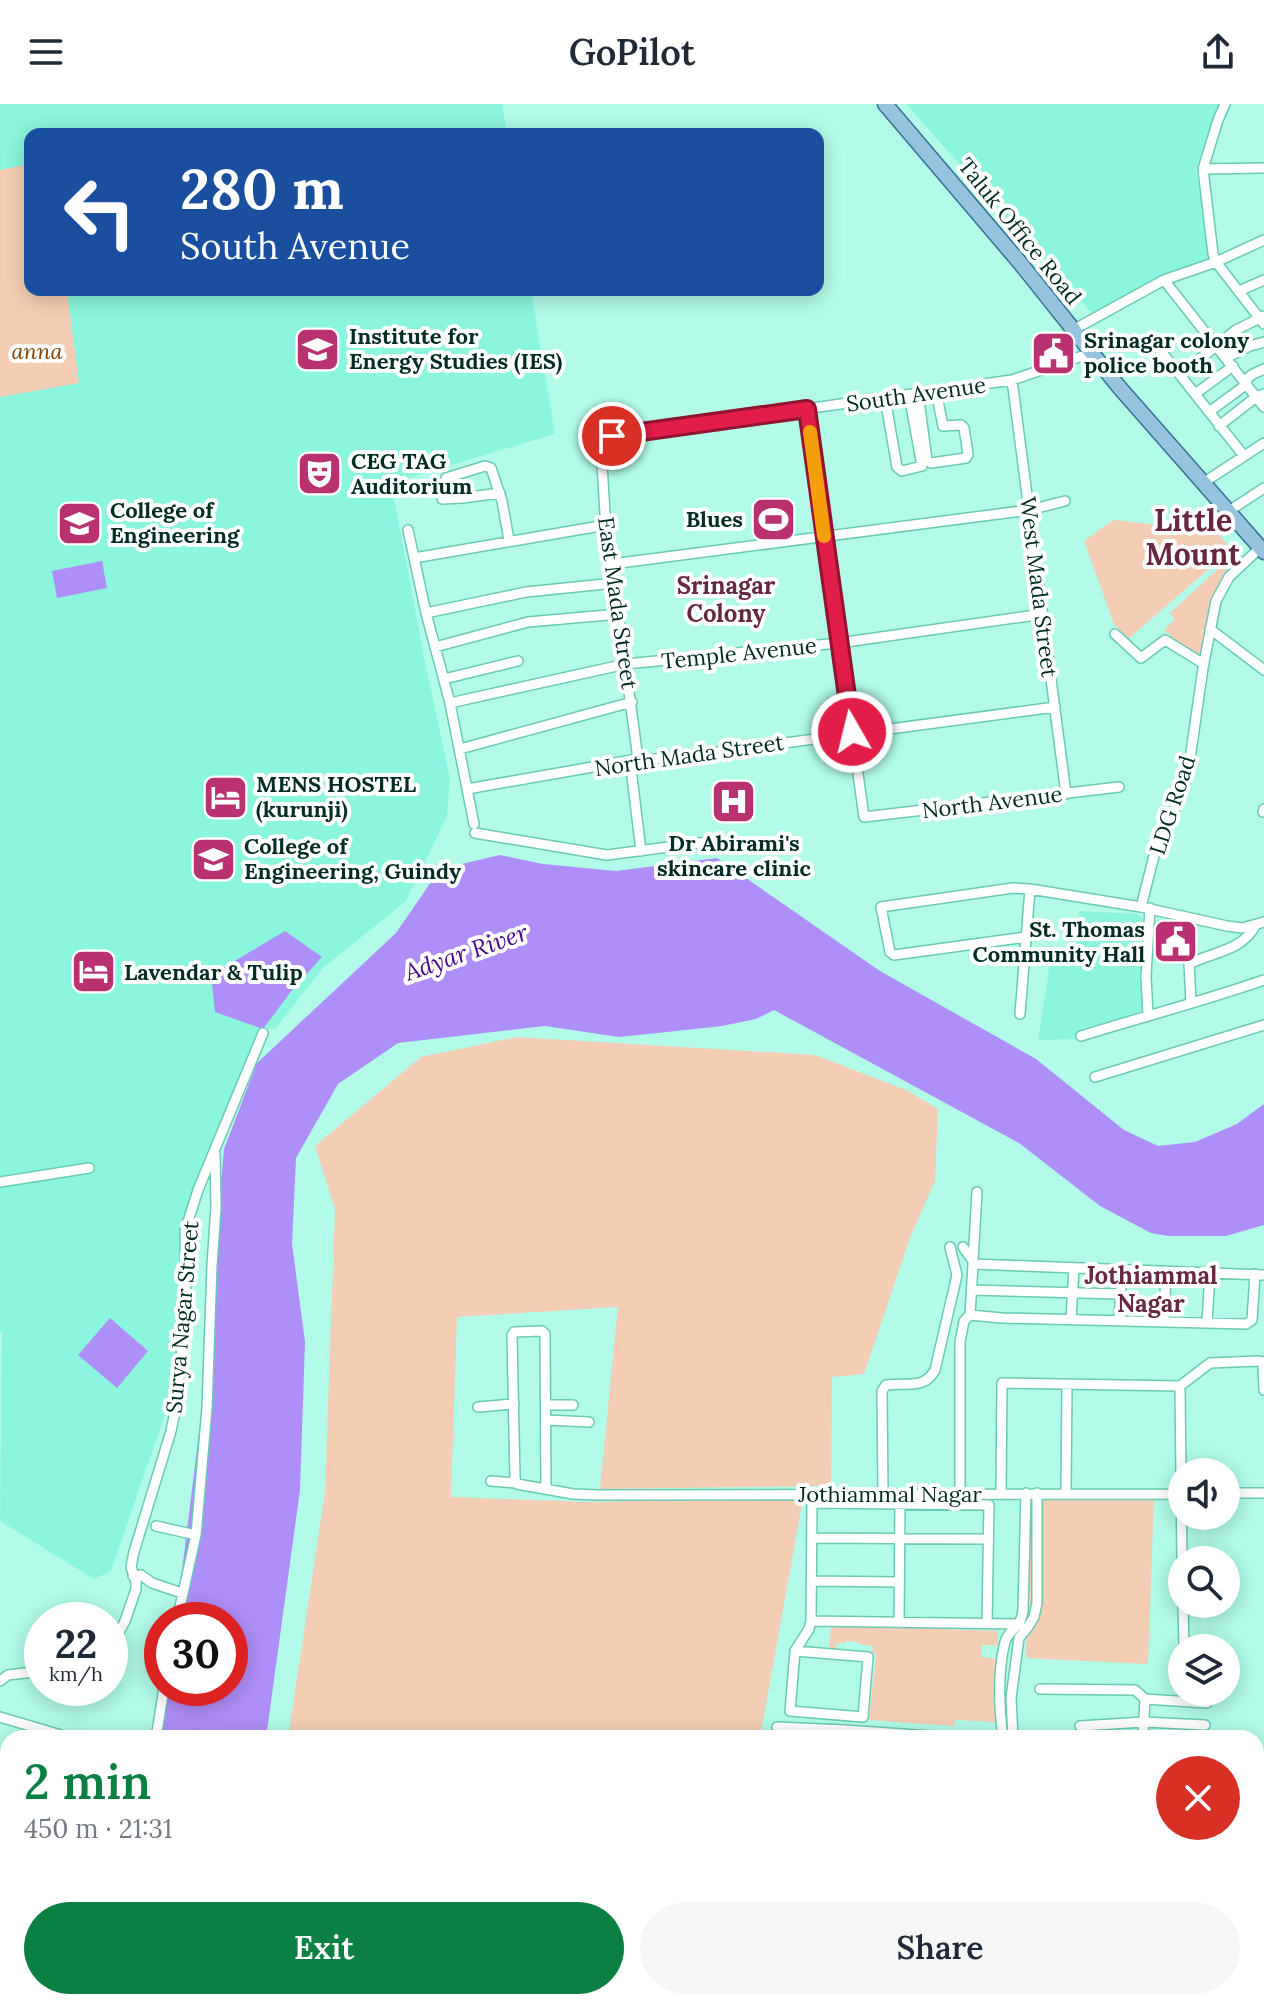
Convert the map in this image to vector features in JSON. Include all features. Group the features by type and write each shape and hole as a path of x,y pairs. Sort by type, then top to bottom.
{"main road":[{"name":"Taluk Office Road","path":"886,105 1021,264 1119,387 1203,483"},
{"path":"1203,483 1262,550"}],"street":[{"path":"1180,375 1236,330 1262,319 1216,262 1213,254 1203,169 1225,104"},
{"path":"1203,169 1264,168"},
{"path":"1073,330 1164,280 1216,262 1264,240"},
{"path":"1164,280 1245,383 1260,396 1264,407"},
{"path":"1239,291 1264,280"},
{"path":"1195,394 1250,346 1264,342"},
{"path":"1157,346 1244,456"},
{"name":"South Avenue","path":"601,448 602,443 612,436 885,398 937,395 1012,380 1091,353"},
{"path":"1209,412 1253,374 1264,369"},
{"name":"West Mada Street","path":"1012,380 1066,794"},
{"path":"915,397 927,460 931,463 966,458 964,428 961,425 943,426 937,395"},
{"path":"1219,426 1260,396"},
{"path":"885,398 897,467 902,471 922,466 915,397"},
{"path":"807,409 852,732"},
{"path":"1203,483 1264,443"},
{"name":"East Mada Street","path":"601,448 606,525 632,702 641,851"},
{"path":"446,478 488,466 491,468 500,493 509,540"},
{"path":"1229,511 1264,488"},
{"path":"442,499 500,493"},
{"path":"612,564 1029,510 1065,501"},
{"path":"414,558 606,525"},
{"path":"408,530 450,703 475,828 607,855 707,842"},
{"name":"LDG Road","path":"1148,1015 1146,908 1157,844 1179,800 1188,773 1216,601 1229,577 1262,550"},
{"path":"426,613 526,592 615,583"},
{"path":"435,647 528,622 619,614"},
{"name":"Temple Avenue","path":"450,703 626,664 839,643 1043,614"},
{"path":"1210,629 1264,670"},
{"path":"1115,634 1141,658 1165,640 1204,664"},
{"path":"444,679 518,661"},
{"path":"460,749 632,702"},
{"name":"North Mada Street","path":"467,789 634,759 702,754 1055,707"},
{"name":"North Avenue","path":"852,732 864,817 1119,787"},
{"path":"1026,937 894,955 890,952 881,907 1013,888 1146,908 1227,926 1242,928 1260,924"},
{"path":"1020,1014 1030,889"},
{"path":"1191,1003 1189,964 1240,944 1260,924"},
{"path":"1081,1036 1264,980"},
{"path":"1095,1077 1264,1025"},
{"name":"Surya Nagar Street","path":"128,1612 136,1589 131,1567 134,1552 176,1407 186,1307 185,1231 198,1190 263,1033"},
{"path":"180,1602 196,1535 207,1408 216,1207 215,1147"},
{"path":"0,1182 89,1168"},
{"path":"960,1494 960,1342 964,1321 970,1315 977,1192"},
{"path":"883,1494 883,1387 896,1383 923,1383 930,1379 935,1370 957,1275 950,1247"},
{"path":"963,1247 973,1263"},
{"path":"970,1315 1246,1324 1251,1322 1259,1274 973,1263"},
{"path":"1071,1319 1074,1268"},
{"path":"1119,1321 1122,1269"},
{"path":"1164,1322 1166,1271"},
{"path":"1207,1323 1210,1273"},
{"path":"972,1290 1120,1294"},
{"path":"516,1483 512,1334 542,1331 546,1336 546,1489"},
{"path":"1001,1493 1002,1383 1180,1386 1210,1363 1261,1361 1264,1390"},
{"path":"1066,1493 1067,1385"},
{"path":"1180,1386 1181,1458"},
{"path":"478,1407 514,1404"},
{"path":"546,1405 573,1405"},
{"path":"546,1420 589,1422"},
{"name":"Jothiammal Nagar","path":"491,1481 598,1495 1168,1494"},
{"path":"1013,1730 1013,1637 1023,1610 1026,1493"},
{"path":"1002,1730 1000,1698 1005,1640 1013,1637 1034,1617 1037,1603 1037,1493"},
{"path":"1240,1493 1264,1493"},
{"path":"795,1651 868,1657 863,1717 790,1711 795,1651 811,1621 812,1503 989,1505 987,1623"},
{"path":"899,1622 900,1504"},
{"path":"156,1526 196,1535"},
{"path":"812,1538 988,1539"},
{"path":"133,1576 141,1575 152,1583 182,1593"},
{"path":"812,1581 899,1582"},
{"path":"811,1621 1020,1624"},
{"path":"0,1681 8,1675 24,1673"},
{"path":"1040,1689 1135,1690 1145,1699 1168,1700"},
{"path":"1143,1730 1145,1699"},
{"path":"157,1730 161,1706"},
{"path":"0,1717 42,1730"},
{"path":"1080,1726 1144,1722 1205,1725"},
{"path":"777,1727 827,1730"}],"shaded area":[{"name":"College of Engineering, Guindy","path":"0,104 502,104 506,128 24,128 24,296 532,296 555,434 391,483 450,778 447,816 406,901 323,968 275,1029 264,1027 194,1189 181,1229 184,1312 172,1394 111,1571 94,1579 0,1521"},
{"path":"906,104 1221,104 1213,118 1196,170 1211,262 1171,276 1092,313"},
{"path":"1079,911 1137,914 1144,920 1144,1012 1081,1029 1076,1039 1038,1040 1051,957 1069,958 1077,953"}],"green space":[{"name":"anna","path":"24,165 24,296 68,296 79,383 0,397 0,170"},
{"path":"1113,520 1215,531 1232,549 1128,639 1114,624 1084,541"},
{"path":"1222,565 1229,572 1202,659 1164,630 1175,619 1170,613"},
{"path":"517,1037 815,1055 906,1090 938,1109 935,1181 911,1235 864,1374 832,1377 831,1486 600,1489 618,1307 457,1317 451,1497 588,1502 803,1498 761,1730 289,1730 325,1492 335,1209 315,1146 421,1057"},
{"path":"1028,1497 1154,1499 1148,1664 1026,1658"},
{"path":"831,1625 998,1631 998,1645 982,1645 981,1657 997,1659 996,1722 955,1720 954,1726 869,1720 876,1654 872,1653 873,1646 846,1641 837,1643 836,1650 829,1650"}],"water":[{"path":"102,561 107,588 57,598 52,571"},
{"name":"Adyar River","path":"500,855 543,864 616,871 717,858 880,971 1036,1059 1124,1130 1158,1146 1195,1142 1237,1124 1264,1104 1264,1225 1226,1236 1151,1233 1100,1206 1019,1143 774,1010 756,1019 722,1026 619,1037 545,1026 398,1043 338,1084 296,1158 292,1244 305,1342 300,1490 267,1730 162,1730 165,1706 248,1706 248,1602 178,1602 201,1416 224,1149 257,1063 396,933 440,869"},
{"path":"285,931 322,957 263,1029 215,1012 211,975"},
{"path":"110,1318 148,1351 117,1388 78,1355"}],"slow traffic":[{"path":"810,432 824,536"}],"place":[{"name":"Institute for Energy Studies (IES)","path":"318,349"},
{"name":"Srinagar colony police booth","path":"1053,353"},
{"name":"CEG TAG Auditorium","path":"320,474"},
{"name":"Blues","path":"774,519"},
{"name":"College of Engineering","path":"79,523"},
{"name":"MENS HOSTEL (kurunji)","path":"225,797"},
{"name":"Dr Abirami's skincare clinic","path":"734,802"},
{"name":"College of Engineering, Guindy","path":"213,859"},
{"name":"St. Thomas Community Hall","path":"1176,942"},
{"name":"Lavendar & Tulip","path":"93,972"}],"district":[{"name":"Little Mount","path":"1193,537"},
{"name":"Srinagar Colony","path":"726,599"},
{"name":"Jothiammal Nagar","path":"1151,1289"}],"route":[{"path":"612,436 807,409 852,732"}]}
